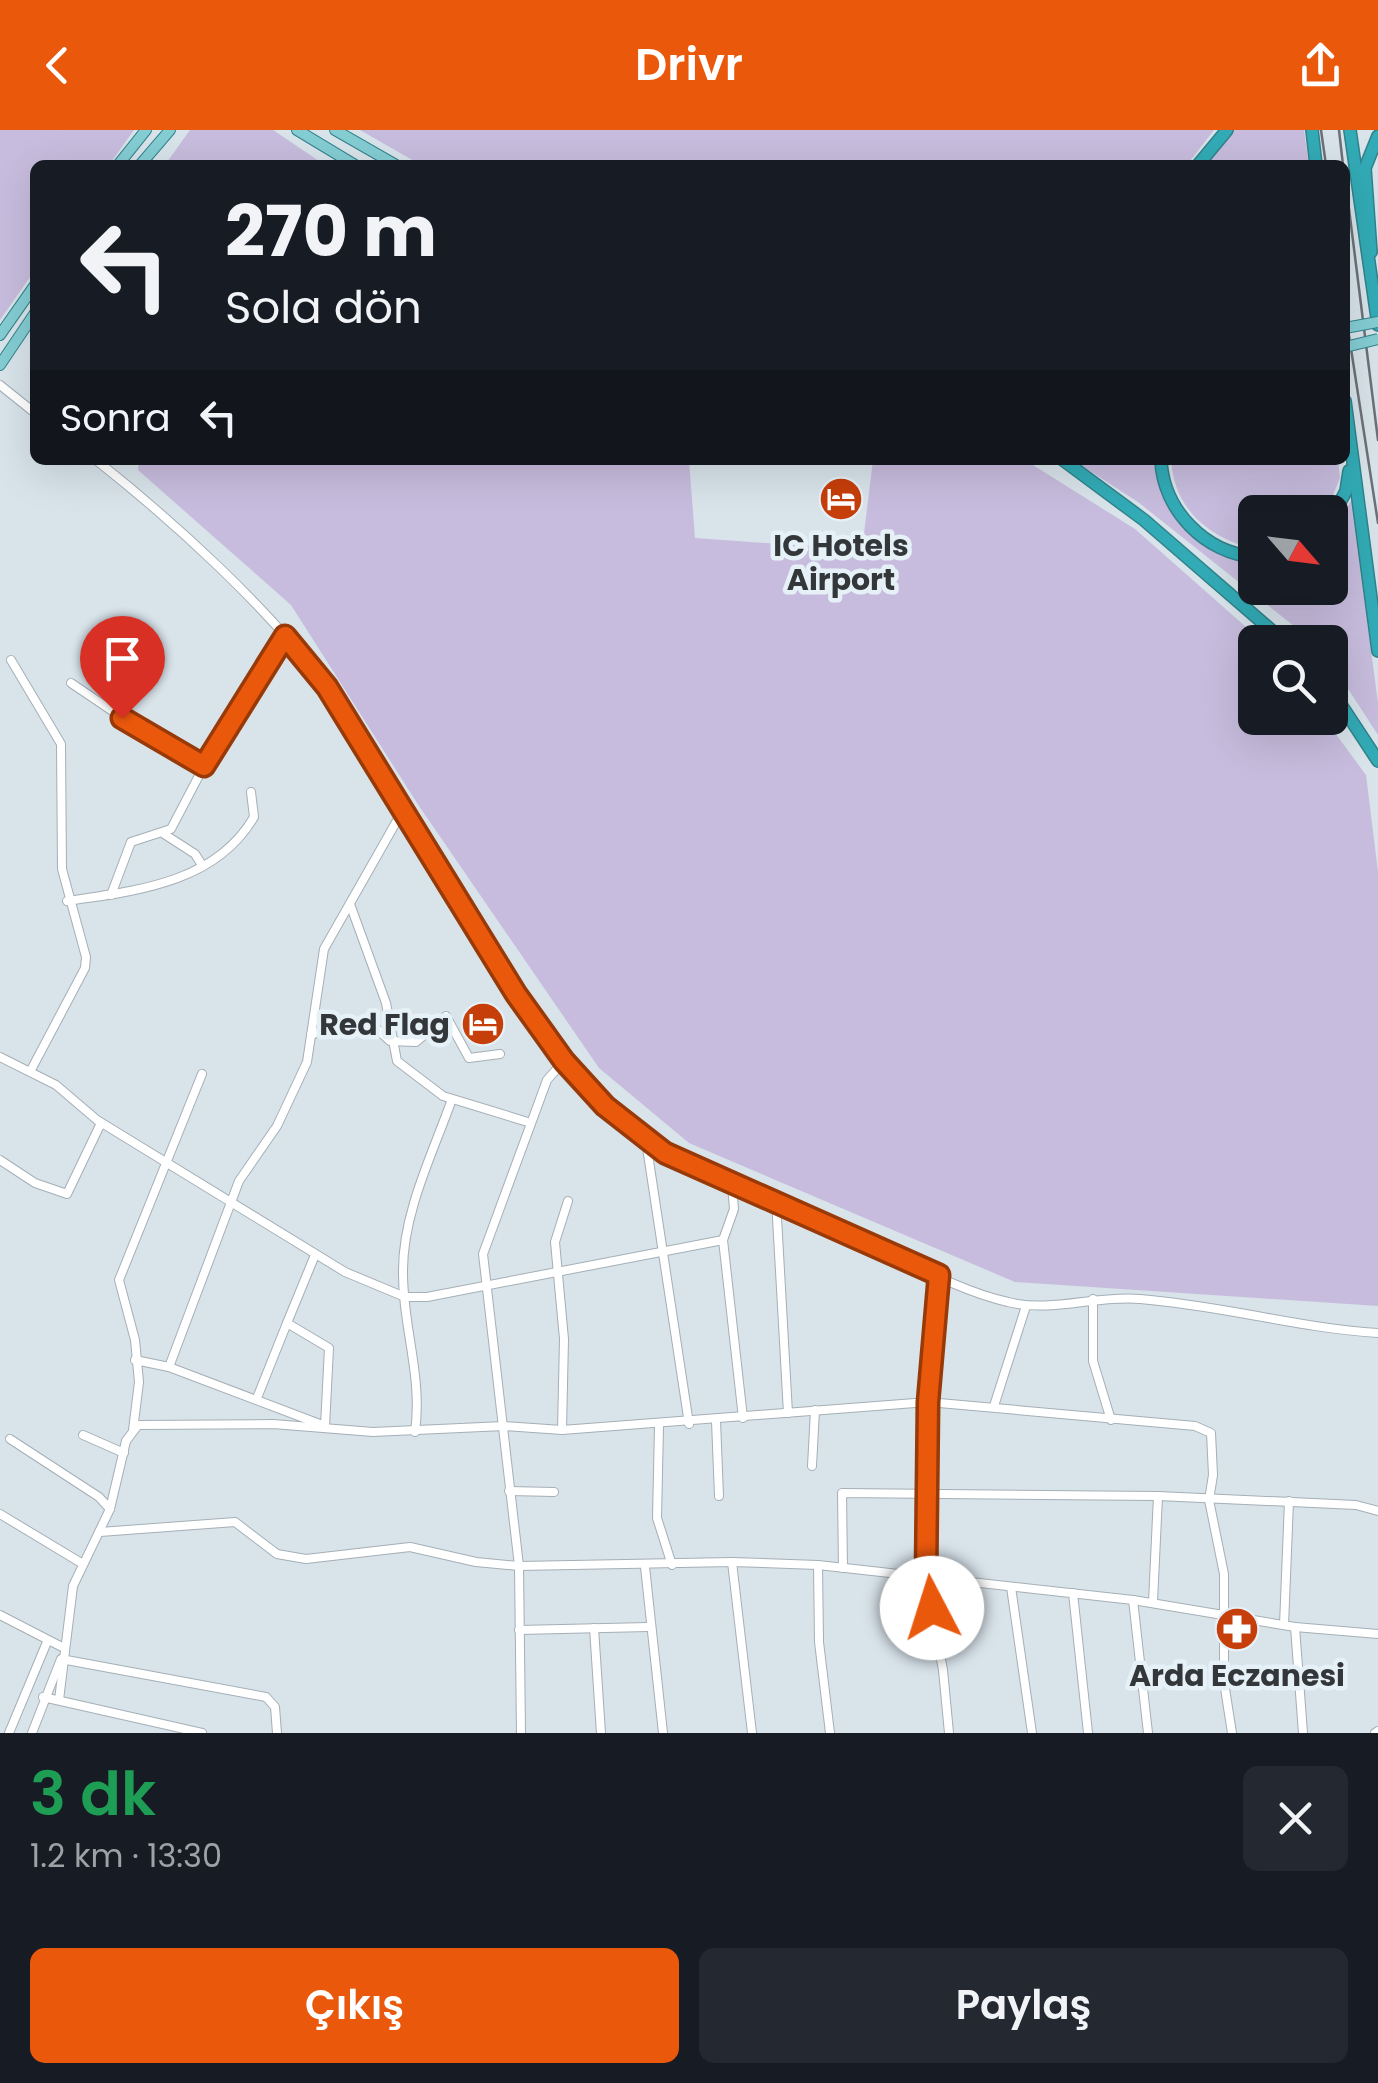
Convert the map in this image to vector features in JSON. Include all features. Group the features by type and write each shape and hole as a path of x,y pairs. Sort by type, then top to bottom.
{"highway":[{"path":"1202,160 1226,130"},
{"path":"1312,130 1315,160"},
{"path":"1350,130 1362,241 1378,323"},
{"path":"1374,296 1366,168 1378,136"},
{"path":"1350,441 1378,650"},
{"path":"1344,495 1352,457"},
{"path":"1071,465 1130,508 1265,625"},
{"path":"1161,465 1162,477 1182,517 1200,535 1238,552"},
{"path":"1348,715 1378,761"}],"main road":[{"path":"122,160 146,130"},
{"path":"144,160 170,130"},
{"path":"298,130 347,160"},
{"path":"336,130 387,160"},
{"path":"0,335 30,292"},
{"path":"0,365 30,320"},
{"path":"1350,327 1378,323"},
{"path":"1350,345 1378,338"}],"street":[{"path":"0,385 30,409"},
{"path":"101,465 285,636 327,687 516,994 564,1061 646,1140 732,1185 776,1200 970,1292 1026,1306 1093,1299 1190,1304 1378,1333"},
{"path":"111,894 132,842 146,834 164,834 171,829 204,766 285,636"},
{"path":"12,660 61,744 59,818 67,900 85,968 31,1070"},
{"path":"72,683 148,735 204,766"},
{"path":"67,900 154,889 202,864 247,828 255,811 252,792"},
{"path":"170,1368 239,1181 277,1126 307,1062 324,950 403,810"},
{"path":"164,834 202,864"},
{"path":"350,904 386,1002 396,1061 452,1099 531,1123"},
{"path":"311,1035 330,1028 376,1028 390,1041 416,1042 446,1016 470,1058 500,1054"},
{"path":"0,1056 31,1070 101,1123 315,1255 406,1297 427,1297 723,1240"},
{"path":"521,1733 518,1566 484,1243 547,1080 564,1061"},
{"path":"59,1700 73,1586 110,1509 133,1431 139,1382 135,1340 119,1280 202,1074"},
{"path":"415,1432 418,1376 406,1297 404,1246 452,1099"},
{"path":"0,1160 35,1184 67,1194 101,1123"},
{"path":"646,1140 688,1424"},
{"path":"732,1185 734,1209 723,1240 742,1418"},
{"path":"776,1200 788,1413"},
{"path":"562,1430 564,1340 555,1242 568,1201"},
{"path":"257,1398 315,1255"},
{"path":"939,1275 928,1402 926,1578 943,1670 948,1733"},
{"path":"1093,1299 1093,1361 1111,1420"},
{"path":"994,1406 1026,1306"},
{"path":"288,1323 329,1348 325,1426"},
{"path":"135,1360 257,1398 325,1426"},
{"path":"133,1431 138,1425 190,1423 415,1432 504,1426 562,1430 688,1424 928,1402 1195,1426 1210,1432 1214,1442 1208,1500 1224,1574 1224,1682 1232,1733"},
{"path":"812,1466 815,1410"},
{"path":"716,1421 719,1496"},
{"path":"659,1426 657,1518 672,1565"},
{"path":"84,1435 124,1453"},
{"path":"10,1439 99,1497 110,1509"},
{"path":"509,1491 554,1492"},
{"path":"842,1568 842,1493 1158,1496 1289,1501 1378,1511"},
{"path":"1153,1602 1158,1496"},
{"path":"1284,1625 1289,1501"},
{"path":"0,1514 83,1564"},
{"path":"100,1532 178,1523 235,1522 285,1557 306,1560 410,1547 476,1562 518,1566 645,1567 732,1562 818,1566 1153,1602 1295,1628 1378,1634"},
{"path":"732,1562 752,1733"},
{"path":"818,1566 819,1642 830,1733"},
{"path":"645,1567 648,1628 663,1733"},
{"path":"1012,1587 1032,1733"},
{"path":"1073,1594 1088,1733"},
{"path":"1133,1600 1148,1733"},
{"path":"0,1616 64,1648"},
{"path":"594,1628 600,1733"},
{"path":"519,1630 648,1628"},
{"path":"1295,1628 1303,1733"},
{"path":"9,1733 47,1642"},
{"path":"32,1733 43,1697 62,1659"},
{"path":"62,1659 266,1698 276,1707 277,1733"},
{"path":"43,1697 202,1733"}],"shaded area":[{"path":"0,130 134,130 113,160 30,160 30,277 0,320"},
{"path":"190,130 273,130 318,160 169,160"},
{"path":"360,130 1214,130 1191,160 412,160"},
{"path":"1232,130 1304,130 1308,160 1209,160"},
{"path":"138,465 689,465 695,538 862,550 872,465 1033,465 1135,529 1244,625 1238,625 1238,735 1337,735 1366,775 1378,872 1378,1306 1015,1282 689,1143 599,1068 419,806 291,605 138,470"},
{"path":"1081,465 1158,465 1165,498 1174,515 1200,542 1238,561 1238,582 1138,502"},
{"path":"1172,465 1339,465 1340,478 1333,495 1238,495 1238,544 1197,519 1179,494"},
{"path":"1351,501 1378,703 1378,735 1348,689 1348,625 1293,625 1267,605 1348,605"}],"tram line":[{"path":"1321,130 1325,160"},
{"path":"1339,130 1342,160"},
{"path":"1350,217 1378,440"},
{"path":"1350,342 1378,523"}],"place":[{"name":"IC Hotels Airport","path":"841,499"},
{"name":"Red Flag","path":"483,1024"},
{"name":"Arda Eczanesi","path":"1237,1629"}],"route":[{"path":"122,718 204,766 285,636 327,687 516,994 564,1061 605,1106 665,1153 939,1275 930,1340 928,1402 926,1578 932,1608"}]}
